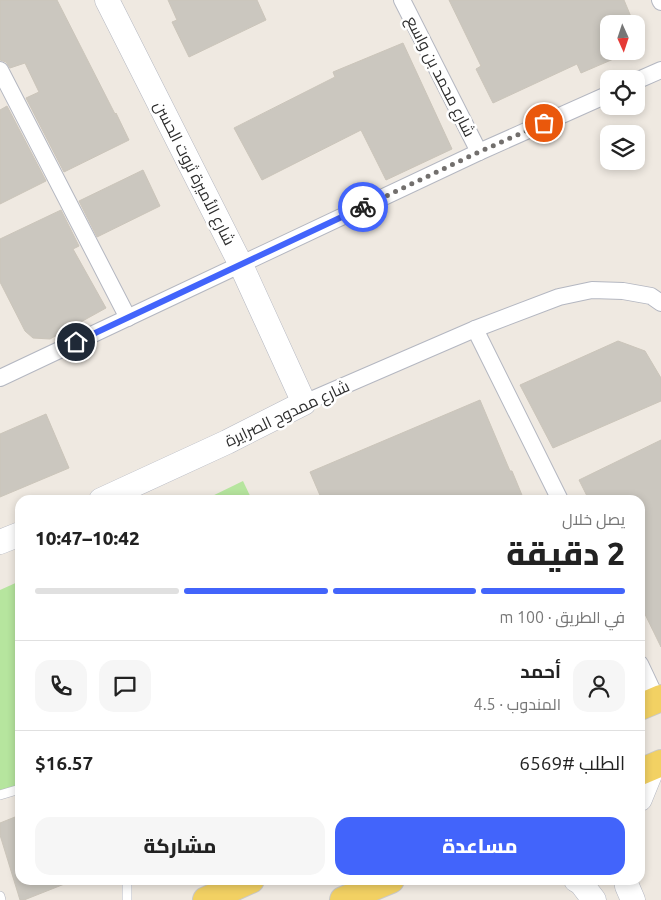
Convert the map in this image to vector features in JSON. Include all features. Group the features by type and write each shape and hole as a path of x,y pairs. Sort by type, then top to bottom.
{"main road":[{"path":"206,900 240,885"},
{"path":"343,900 379,885"}],"street":[{"name":"شارع الأميرة ثروت الحسن","path":"107,0 241,265 304,403"},
{"name":"شارع محمد بن واسع","path":"402,0 479,152"},
{"path":"0,70 128,318"},
{"path":"645,77 661,70"},
{"path":"2,372 128,318 479,152 600,98"},
{"name":"شارع ممدوح الصرايرة","path":"112,495 228,442 304,403 475,330 559,297 592,290 623,291 650,296 661,303"},
{"path":"475,330 558,495"},
{"path":"0,542 15,536"},
{"path":"645,679 653,702"},
{"path":"645,784 651,767"},
{"path":"583,885 594,900"},
{"path":"627,885 633,900"}],"lane":[{"path":"0,795 15,790"},
{"path":"127,885 127,900"},
{"path":"0,896 1,900"}],"green space":[{"path":"243,481 250,495 214,495"},
{"path":"15,583 15,790 0,795 0,590"}],"building":[{"path":"0,0 57,0 129,140 64,172 26,98 39,92 25,63 10,68 6,62 0,60"},
{"path":"168,0 257,0 266,20 189,57 172,22 177,20"},
{"path":"449,0 624,0 630,15 600,15 600,60 611,60 581,73 577,64 493,103 476,69 481,66"},
{"path":"403,43 452,149 386,180 361,130 262,180 234,128 335,77 333,72"},
{"path":"7,106 46,181 0,204 0,110"},
{"path":"143,170 160,206 97,237 79,201"},
{"path":"61,210 79,246 73,249 106,308 50,339 33,338 25,331 0,282 0,239"},
{"path":"618,341 645,351 661,378 661,401 553,448 520,385"},
{"path":"480,400 522,495 320,495 310,472"},
{"path":"46,414 69,468 0,497 0,434"},
{"path":"661,440 661,647 645,614 645,495 586,495 579,480"},
{"path":"15,817 15,884 0,835 0,823"},
{"path":"15,885 62,885 24,900 20,900"}],"way so far":[{"path":"363,207 544,123"}],"route":[{"path":"76,342 363,207"}]}
